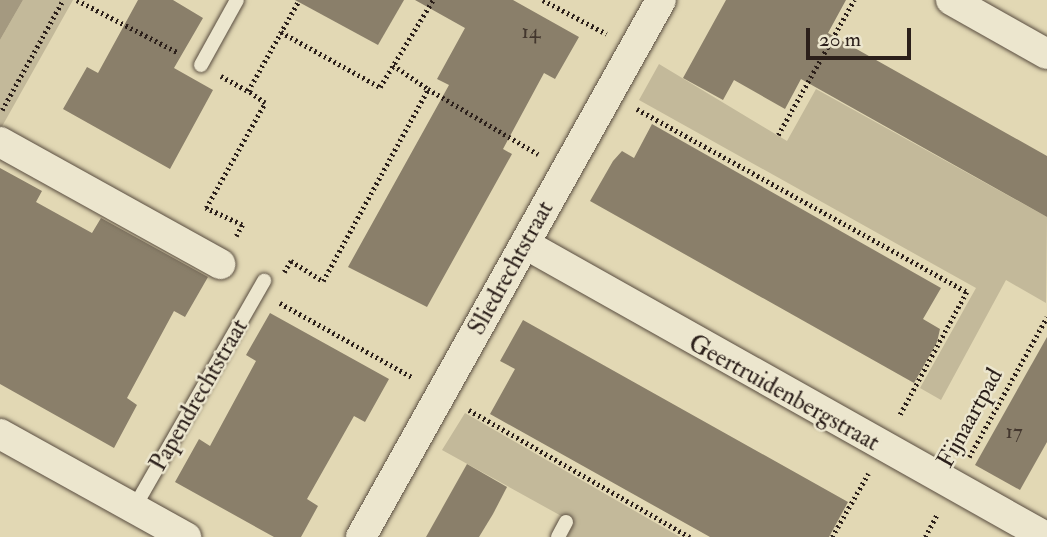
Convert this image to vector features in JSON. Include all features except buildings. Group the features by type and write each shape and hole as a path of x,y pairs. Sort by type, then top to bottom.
{"street":[{"name":"Sliedrechtstraat","path":"360,537 453,400 525,244 661,0"},
{"path":"951,0 1047,54"},
{"path":"0,142 220,264"},
{"name":"Geertruidenbergstraat","path":"525,244 882,448 1046,537"},
{"path":"0,434 186,537"}],"lane":[{"path":"201,65 237,0"},
{"name":"Papendrechtstraat","path":"134,508 270,284"},
{"path":"558,537 566,522"}],"path":[{"path":"0,114 63,0"},
{"path":"281,32 380,87 433,0"},
{"path":"543,0 634,49"},
{"path":"778,135 854,0"},
{"path":"393,65 428,89 566,170"},
{"path":"270,284 291,261 323,281 428,89"},
{"path":"220,264 242,225 205,208 265,103 248,91"},
{"path":"608,94 967,292 832,537"},
{"name":"Papendrechtstraat","path":"270,284 270,297 453,400"},
{"name":"Fijnaartpad","path":"925,537 1047,317"},
{"path":"453,400 690,537"}],"shaded area":[{"path":"0,0 23,0 0,40"},
{"path":"23,0 73,0 0,130 0,40"},
{"path":"659,64 787,141 816,89 1047,217 1046,303 1006,280 941,400 920,388 976,288 639,100"},
{"path":"465,413 680,537 567,537 574,523 442,450"}]}
